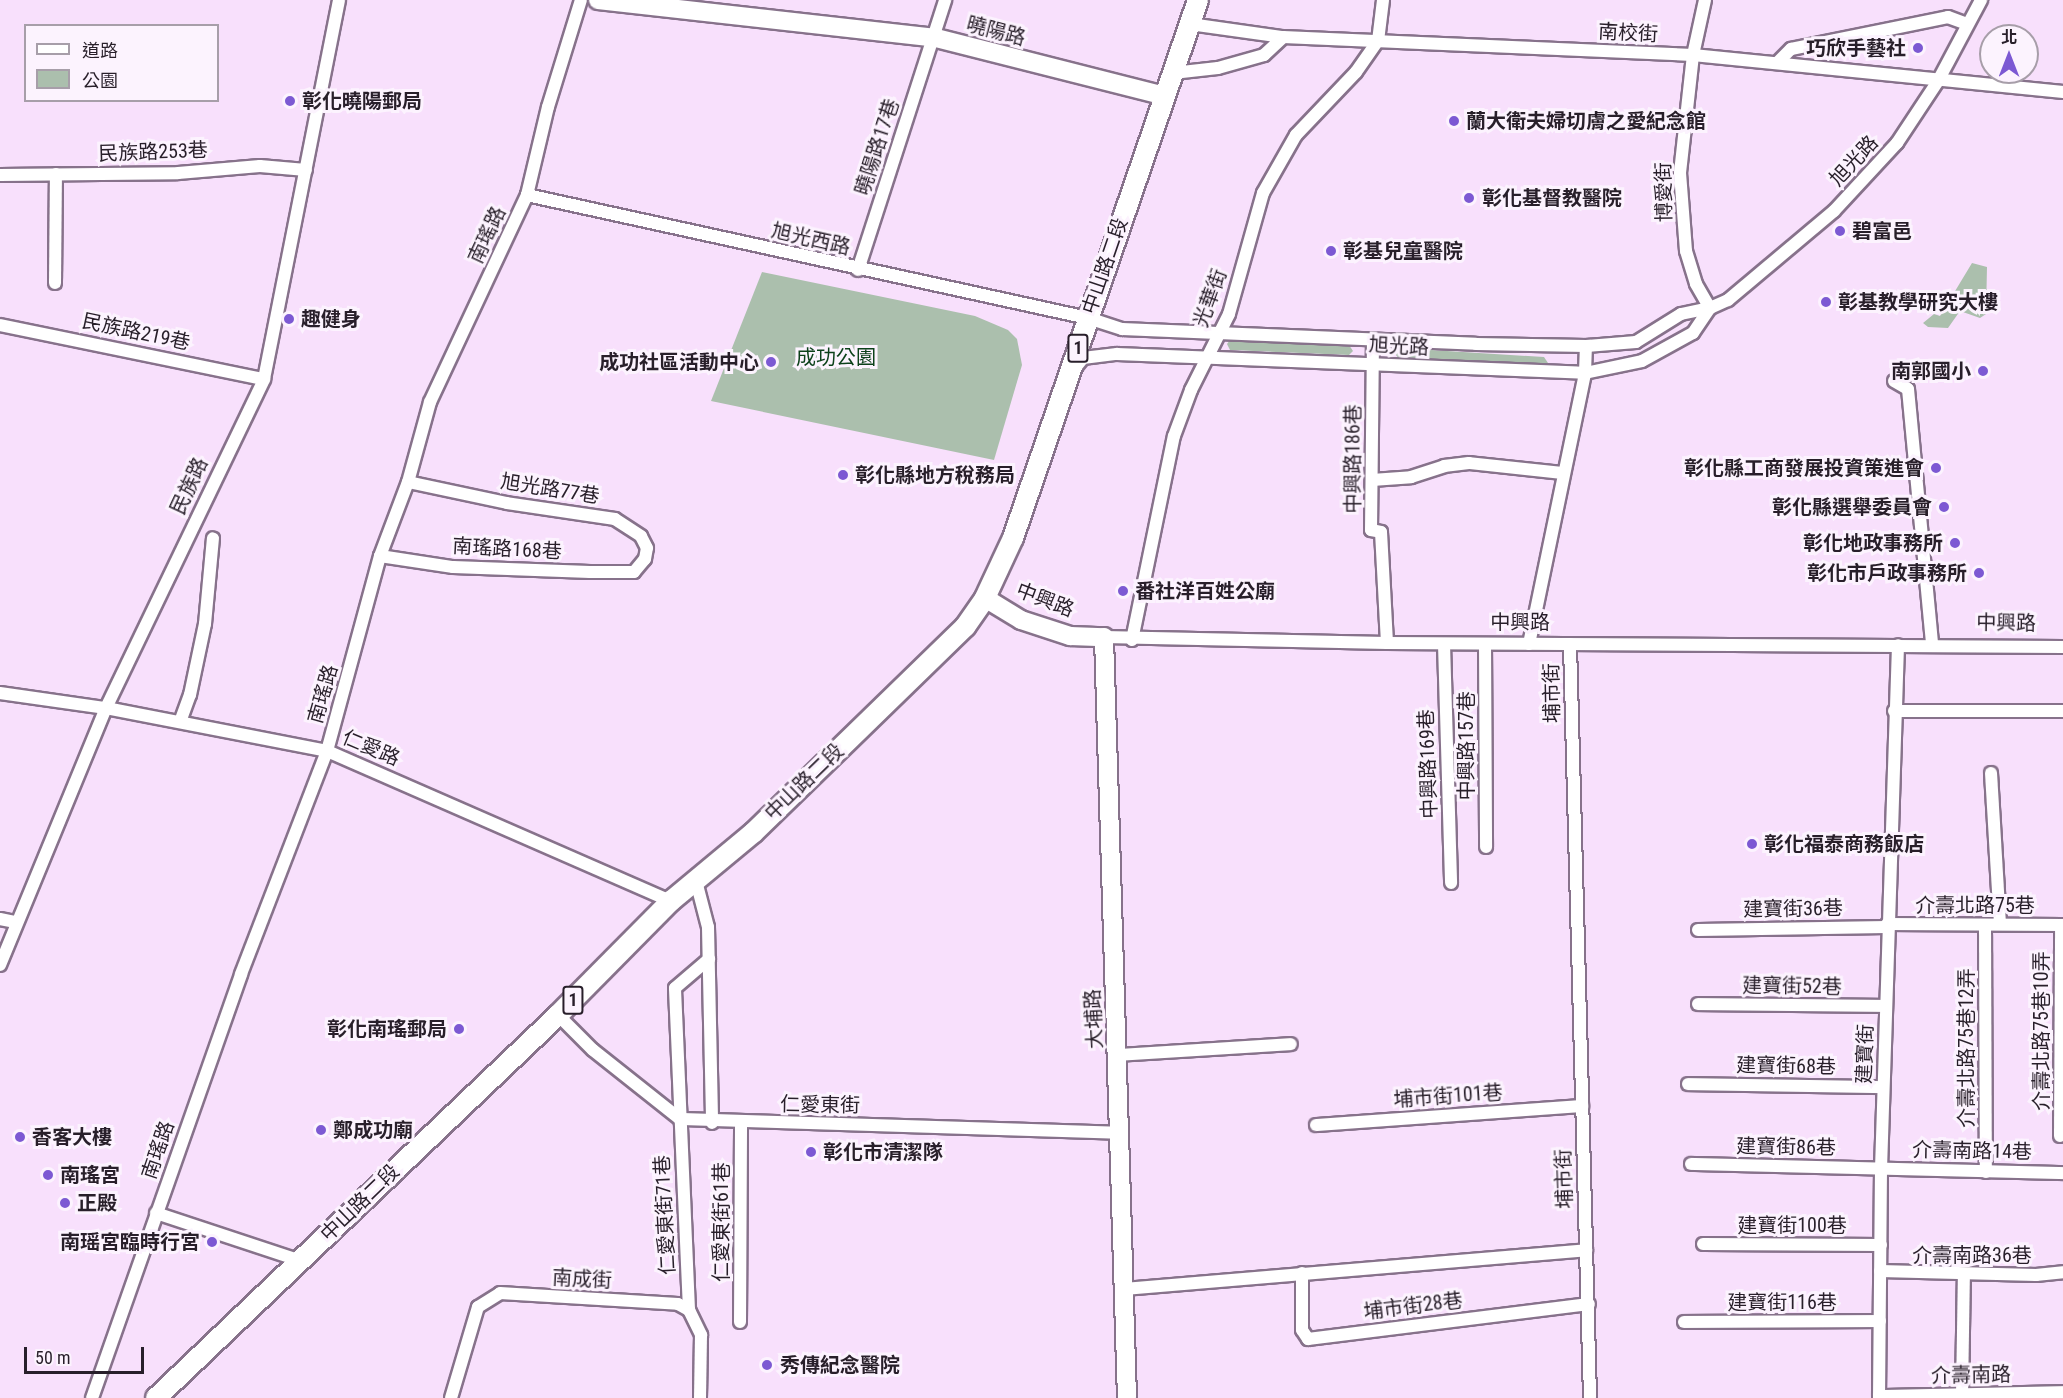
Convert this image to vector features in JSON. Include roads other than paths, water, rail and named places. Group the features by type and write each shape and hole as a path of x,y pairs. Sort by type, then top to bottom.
{"main road":[{"name":"曉陽路","path":"598,0 936,38 1165,96"},
{"name":"中山路二段","path":"156,1398 558,1016 671,901 753,832 965,627 985,598 1013,538 1198,0"},
{"name":"中興路","path":"985,598 1021,620 1070,636 1104,637"},
{"name":"大埔路","path":"1104,637 1127,1398"}],"street":[{"name":"民族路","path":"0,966 16,922 106,708 264,379 339,0"},
{"name":"南瑤路","path":"92,1398 241,974 327,751 380,556 408,482 430,402 527,195 548,107 582,0"},
{"name":"曉陽路17巷","path":"858,270 936,38 945,0"},
{"name":"光華街","path":"1132,640 1170,449 1207,356 1221,332 1263,193 1296,135 1356,72 1378,41 1383,0"},
{"name":"博愛街","path":"1705,0 1693,55 1680,173 1682,222 1696,284 1710,309"},
{"name":"旭光路","path":"1071,372 1083,358 1099,354 1207,356 1585,373 1642,362 1693,333 1710,309 1776,264 1834,211 1897,143 1938,81 1981,0"},
{"path":"1776,63 1791,49 1948,17 1967,24"},
{"name":"南校街","path":"1190,24 1283,37 1693,55 2063,92"},
{"path":"1173,73 1218,68 1264,55 1283,37"},
{"name":"民族路253巷","path":"0,176 177,173 260,166 306,170"},
{"path":"55,283 56,174"},
{"name":"旭光西路","path":"527,195 858,270 1088,318"},
{"name":"旭光路","path":"1088,318 1122,329 1586,346 1636,342 1681,314 1710,309"},
{"name":"民族路219巷","path":"0,324 264,379"},
{"name":"中興路186巷","path":"1373,339 1371,530 1381,532 1387,644"},
{"path":"1530,644 1585,373 1586,346"},
{"path":"1894,381 1908,389 1932,645"},
{"path":"1372,480 1411,477 1444,466 1469,463 1563,473"},
{"name":"旭光路77巷","path":"408,482 507,503 615,519 641,536 647,548 645,559 634,572"},
{"path":"180,722 190,695 205,624 213,538"},
{"name":"南瑤路168巷","path":"380,556 453,567 634,572"},
{"name":"中興路","path":"1104,637 1132,640 1387,644 2063,647"},
{"name":"中興路169巷","path":"1444,644 1451,883"},
{"name":"中興路157巷","path":"1485,644 1486,847"},
{"name":"埔市街","path":"1570,644 1586,1250"},
{"name":"建寶街","path":"1879,1397 1881,1169 1887,926 1898,645"},
{"name":"仁愛路","path":"0,693 106,708 327,751 671,901"},
{"path":"1894,711 2063,711"},
{"path":"1991,773 2000,924"},
{"path":"696,882 708,927 712,1123"},
{"path":"0,919 16,922"},
{"name":"介壽北路75巷12弄","path":"1985,925 1986,1172"},
{"name":"介壽北路75巷","path":"1887,926 2062,925"},
{"name":"介壽北路75巷10弄","path":"2060,1136 2062,925"},
{"name":"建寶街36巷","path":"1698,930 1887,926"},
{"name":"仁愛東街71巷","path":"689,1310 675,988 709,959"},
{"name":"建寶街52巷","path":"1698,1004 1886,1006"},
{"path":"558,1016 594,1050 680,1119"},
{"path":"1118,1055 1291,1044"},
{"name":"建寶街68巷","path":"1689,1084 1883,1087"},
{"name":"埔市街101巷","path":"1316,1125 1582,1106"},
{"name":"仁愛東街","path":"680,1119 712,1123 1120,1132"},
{"name":"仁愛東街61巷","path":"740,1322 741,1123"},
{"name":"建寶街86巷","path":"1691,1164 1881,1169"},
{"name":"介壽南路14巷","path":"1881,1169 2063,1173"},
{"path":"156,1213 301,1261"},
{"name":"建寶街100巷","path":"1703,1244 1881,1245"},
{"path":"1124,1289 1586,1250 1590,1398"},
{"name":"介壽南路36巷","path":"1880,1271 1964,1274 2063,1272"},
{"name":"埔市街28巷","path":"1302,1273 1302,1330 1308,1339 1589,1304"},
{"path":"1962,1395 1964,1274"},
{"name":"南成街","path":"451,1398 477,1307 500,1293 678,1304 689,1310"},
{"path":"689,1310 701,1335 700,1398"},
{"name":"建寶街116巷","path":"1684,1322 1880,1321"},
{"name":"介壽南路","path":"1879,1397 2063,1392"}],"place":[{"name":"巧欣手藝社","path":"1918,48"},
{"name":"彰化曉陽郵局","path":"290,101"},
{"name":"蘭大衛夫婦切膚之愛紀念館","path":"1454,121"},
{"name":"彰化基督教醫院","path":"1469,198"},
{"name":"碧富邑","path":"1840,231"},
{"name":"彰基兒童醫院","path":"1331,251"},
{"name":"彰基教學研究大樓","path":"1826,302"},
{"name":"趣健身","path":"289,319"},
{"name":"成功社區活動中心","path":"771,362"},
{"name":"南郭國小","path":"1983,371"},
{"name":"彰化縣工商發展投資策進會","path":"1936,468"},
{"name":"彰化縣地方稅務局","path":"843,475"},
{"name":"彰化縣選舉委員會","path":"1944,507"},
{"name":"彰化地政事務所","path":"1955,543"},
{"name":"彰化市戶政事務所","path":"1979,573"},
{"name":"番社洋百姓公廟","path":"1123,591"},
{"name":"彰化福泰商務飯店","path":"1752,844"},
{"name":"彰化南瑤郵局","path":"459,1029"},
{"name":"鄭成功廟","path":"321,1130"},
{"name":"香客大樓","path":"20,1137"},
{"name":"彰化市清潔隊","path":"811,1152"},
{"name":"南瑤宮","path":"48,1175"},
{"name":"正殿","path":"65,1203"},
{"name":"南瑶宮臨時行宮","path":"212,1242"},
{"name":"秀傳紀念醫院","path":"767,1365"}],"park label":[{"name":"成功公園","path":"836,357"}]}
